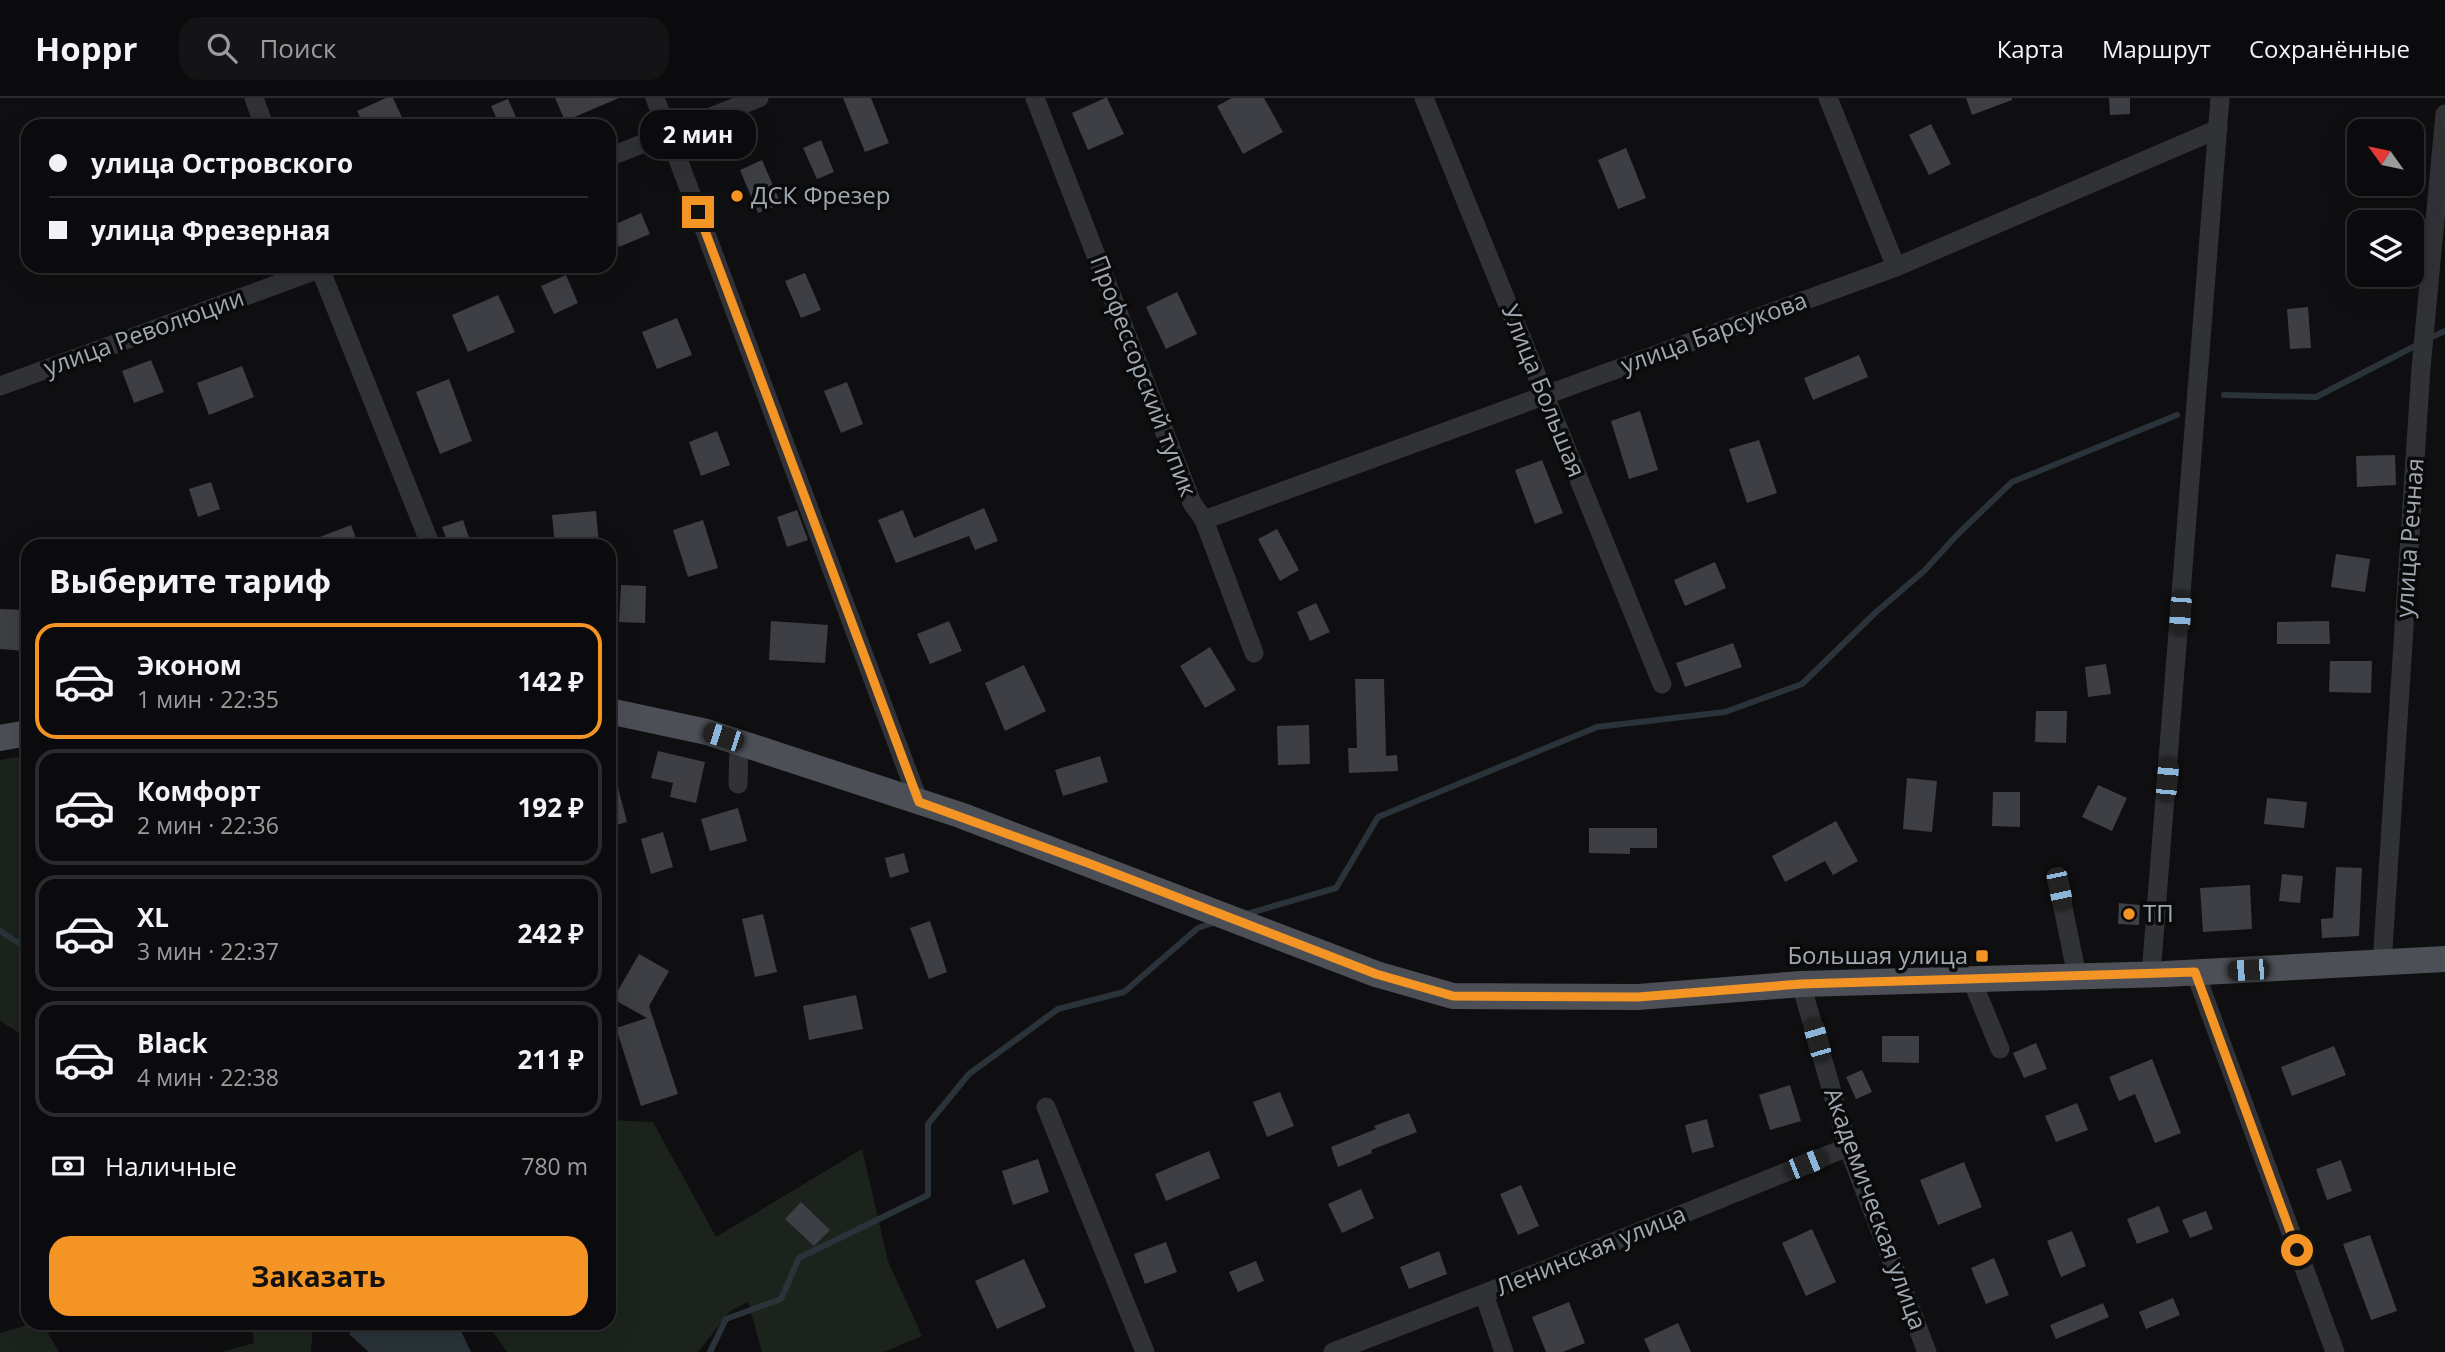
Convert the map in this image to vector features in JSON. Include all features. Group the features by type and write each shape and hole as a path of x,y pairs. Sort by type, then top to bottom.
{"main road":[{"path":"616,712 707,732 919,802 1215,911 1376,974 1453,996 1638,997 1801,984 2151,975 2445,959"},
{"path":"0,738 21,734"}],"street":[{"path":"254,98 262,119"},
{"path":"655,98 919,802"},
{"path":"616,154 759,98"},
{"name":"Профессорский тупик","path":"1035,98 1192,503 1204,520 1254,653"},
{"name":"Улица Большая","path":"1424,98 1662,684"},
{"path":"1828,98 1896,267"},
{"path":"2151,975 2220,98"},
{"name":"улица Речная","path":"2382,964 2421,368 2445,114"},
{"name":"улица Барсукова","path":"1204,520 1896,267 2218,129"},
{"name":"улица Революции","path":"0,386 306,273"},
{"path":"324,273 428,539"},
{"path":"738,784 739,742"},
{"path":"2059,888 2077,976"},
{"path":"2195,972 2334,1352"},
{"path":"1971,978 2000,1049"},
{"name":"Академическая улица","path":"1801,984 1847,1147 1927,1352"},
{"path":"1046,1107 1144,1352"},
{"name":"Ленинская улица","path":"1333,1352 1847,1147"},
{"path":"1484,1294 1504,1352"}],"shaded area":[{"path":"21,756 21,1034 0,1021 0,760"},
{"path":"616,1120 653,1122 716,1237 862,1149 888,1261 922,1336 884,1352 762,1352 748,1302 730,1311 698,1352 507,1352 492,1330 616,1330"},
{"path":"21,1327 21,1330 46,1330 59,1352 0,1352 0,1333"},
{"path":"252,1330 313,1330 311,1352 222,1352 254,1343"},
{"path":"352,1330 460,1330 471,1352 369,1352 349,1334"}],"building":[{"path":"386,98 393,98 403,119 361,119 357,111"},
{"path":"555,98 619,98 570,119 564,119"},
{"path":"843,98 871,98 889,143 865,152"},
{"path":"1105,98 1124,134 1088,150 1072,113"},
{"path":"1232,98 1264,98 1283,132 1243,154 1217,106"},
{"path":"1966,98 2012,98 2012,100 1972,115"},
{"path":"2109,98 2130,98 2130,114 2110,115"},
{"path":"508,99 517,119 497,119 491,106"},
{"path":"1931,124 1951,164 1929,175 1909,135"},
{"path":"821,140 834,172 817,179 803,148"},
{"path":"1626,148 1646,198 1618,209 1598,160"},
{"path":"762,160 781,204 758,213 740,170"},
{"path":"641,213 650,234 619,247 616,224"},
{"path":"805,273 821,310 801,318 785,281"},
{"path":"566,275 578,303 554,314 541,286"},
{"path":"1177,292 1197,334 1166,349 1146,307"},
{"path":"498,295 515,332 468,352 452,315"},
{"path":"2308,307 2311,348 2290,349 2287,309"},
{"path":"677,318 692,355 657,369 642,332"},
{"path":"1859,355 1868,377 1813,400 1804,378"},
{"path":"151,360 164,392 134,403 122,371"},
{"path":"242,366 254,397 209,415 197,383"},
{"path":"449,379 472,441 440,454 416,392"},
{"path":"847,382 863,424 841,433 824,391"},
{"path":"1640,411 1658,470 1629,479 1611,421"},
{"path":"717,431 730,465 701,476 689,442"},
{"path":"1759,440 1777,493 1747,503 1729,449"},
{"path":"2395,455 2396,485 2357,487 2356,456"},
{"path":"1542,460 1563,513 1535,524 1515,470"},
{"path":"211,482 220,509 198,517 189,489"},
{"path":"984,508 998,541 975,550 969,536 896,563 878,520 903,510 914,538"},
{"path":"797,510 808,540 787,547 777,517"},
{"path":"596,511 598,539 554,539 552,515"},
{"path":"463,520 470,539 446,539 442,527"},
{"path":"703,520 718,568 688,577 673,530"},
{"path":"351,525 356,539 315,539"},
{"path":"1277,529 1299,570 1280,581 1258,539"},
{"path":"2336,554 2370,559 2365,592 2331,587"},
{"path":"1715,562 1726,588 1685,606 1674,580"},
{"path":"621,585 646,586 645,623 619,622"},
{"path":"1316,603 1330,632 1310,641 1297,612"},
{"path":"0,609 21,610 21,651 0,649"},
{"path":"771,621 828,625 825,663 769,660"},
{"path":"949,621 962,651 930,664 917,634"},
{"path":"2329,621 2330,644 2277,644 2277,622"},
{"path":"1733,643 1742,667 1685,687 1676,663"},
{"path":"1210,647 1236,690 1205,708 1180,666"},
{"path":"2330,661 2372,661 2371,693 2329,692"},
{"path":"2106,664 2111,694 2088,697 2085,667"},
{"path":"1024,665 1046,711 1005,731 985,683"},
{"path":"1355,679 1384,679 1386,756 1397,755 1398,771 1349,773 1348,748 1357,748"},
{"path":"2036,711 2067,711 2066,743 2035,742"},
{"path":"1309,725 1310,764 1278,765 1277,726"},
{"path":"658,751 705,762 696,803 670,797 673,783 651,778"},
{"path":"1100,756 1108,782 1063,796 1055,770"},
{"path":"1907,778 1937,781 1932,832 1903,829"},
{"path":"616,780 627,822 616,825"},
{"path":"2098,785 2127,798 2112,831 2082,817"},
{"path":"1993,792 2020,792 2020,827 1992,826"},
{"path":"2267,798 2307,802 2304,828 2264,824"},
{"path":"738,808 747,841 710,851 701,819"},
{"path":"1836,821 1858,861 1833,875 1825,861 1785,882 1772,856"},
{"path":"1589,828 1657,828 1657,848 1630,848 1630,854 1589,853"},
{"path":"663,832 673,867 651,874 641,839"},
{"path":"904,853 909,872 890,878 885,858"},
{"path":"2336,867 2362,868 2359,936 2322,938 2321,919 2333,918"},
{"path":"2282,874 2303,876 2300,903 2279,901"},
{"path":"2250,885 2252,929 2203,932 2200,888"},
{"name":"ТП","path":"2119,903 2140,905 2139,925 2118,924"},
{"path":"763,914 777,972 755,977 742,919"},
{"path":"930,921 947,972 929,979 910,928"},
{"path":"639,954 669,971 649,1006 678,1094 641,1106 616,1028 647,1018 616,1001 616,994"},
{"path":"856,995 863,1029 809,1040 803,1006"},
{"path":"1882,1036 1919,1036 1919,1063 1882,1062"},
{"path":"2036,1043 2047,1069 2024,1078 2013,1053"},
{"path":"2334,1046 2346,1075 2292,1096 2281,1067"},
{"path":"2152,1059 2181,1133 2155,1143 2135,1094 2119,1101 2109,1077"},
{"path":"1862,1070 1872,1092 1856,1099 1846,1077"},
{"path":"1790,1085 1801,1121 1770,1130 1759,1095"},
{"path":"1280,1092 1294,1126 1267,1137 1253,1102"},
{"path":"2077,1103 2088,1130 2056,1142 2045,1116"},
{"path":"1409,1113 1417,1132 1371,1150 1372,1153 1338,1167 1331,1147"},
{"path":"1707,1119 1714,1147 1692,1153 1685,1125"},
{"path":"1209,1151 1220,1178 1166,1201 1155,1174"},
{"path":"1038,1159 1049,1192 1013,1205 1002,1171"},
{"path":"2341,1160 2352,1191 2327,1200 2316,1169"},
{"path":"1964,1162 1982,1207 1938,1225 1920,1180"},
{"path":"1521,1185 1539,1226 1518,1235 1500,1194"},
{"path":"1361,1189 1374,1218 1342,1233 1328,1204"},
{"path":"801,1202 830,1230 814,1246 785,1219"},
{"path":"2159,1206 2169,1232 2137,1244 2127,1219"},
{"path":"2206,1211 2213,1229 2190,1238 2182,1220"},
{"path":"1812,1229 1836,1282 1806,1296 1782,1243"},
{"path":"2072,1231 2086,1266 2061,1277 2047,1241"},
{"path":"2370,1235 2397,1311 2371,1320 2343,1244"},
{"path":"1166,1242 1177,1272 1145,1284 1134,1254"},
{"path":"1439,1251 1447,1274 1409,1289 1400,1267"},
{"path":"1994,1258 2009,1295 1986,1304 1971,1268"},
{"path":"1024,1259 1046,1307 997,1329 975,1281"},
{"path":"1256,1261 1264,1281 1238,1292 1229,1272"},
{"path":"2173,1298 2180,1315 2146,1329 2139,1312"},
{"path":"1569,1302 1585,1343 1563,1352 1546,1352 1532,1317"},
{"path":"2103,1303 2109,1317 2056,1339 2050,1325"},
{"path":"1678,1323 1691,1352 1650,1352 1644,1339"}],"waterway":[{"path":"2434,336 2445,331"},
{"path":"2224,395 2316,397 2415,346"},
{"path":"1243,915 1336,888 1378,817 1597,727 1725,712 1802,684 1875,613 1924,571 2012,482 2177,415"},
{"path":"710,1352 726,1319 781,1299 799,1258 928,1195 928,1124 969,1074 1058,1009 1124,992 1198,928 1216,922"},
{"path":"0,931 21,944"}],"place":[{"name":"ДСК Фрезер","path":"737,196"},
{"name":"ТП","path":"2129,914"},
{"name":"Большая улица","path":"1982,956"}],"route":[{"path":"698,212 919,802 1088,863 1376,974 1453,996 1638,997 1801,984 2195,972 2297,1250"}]}
